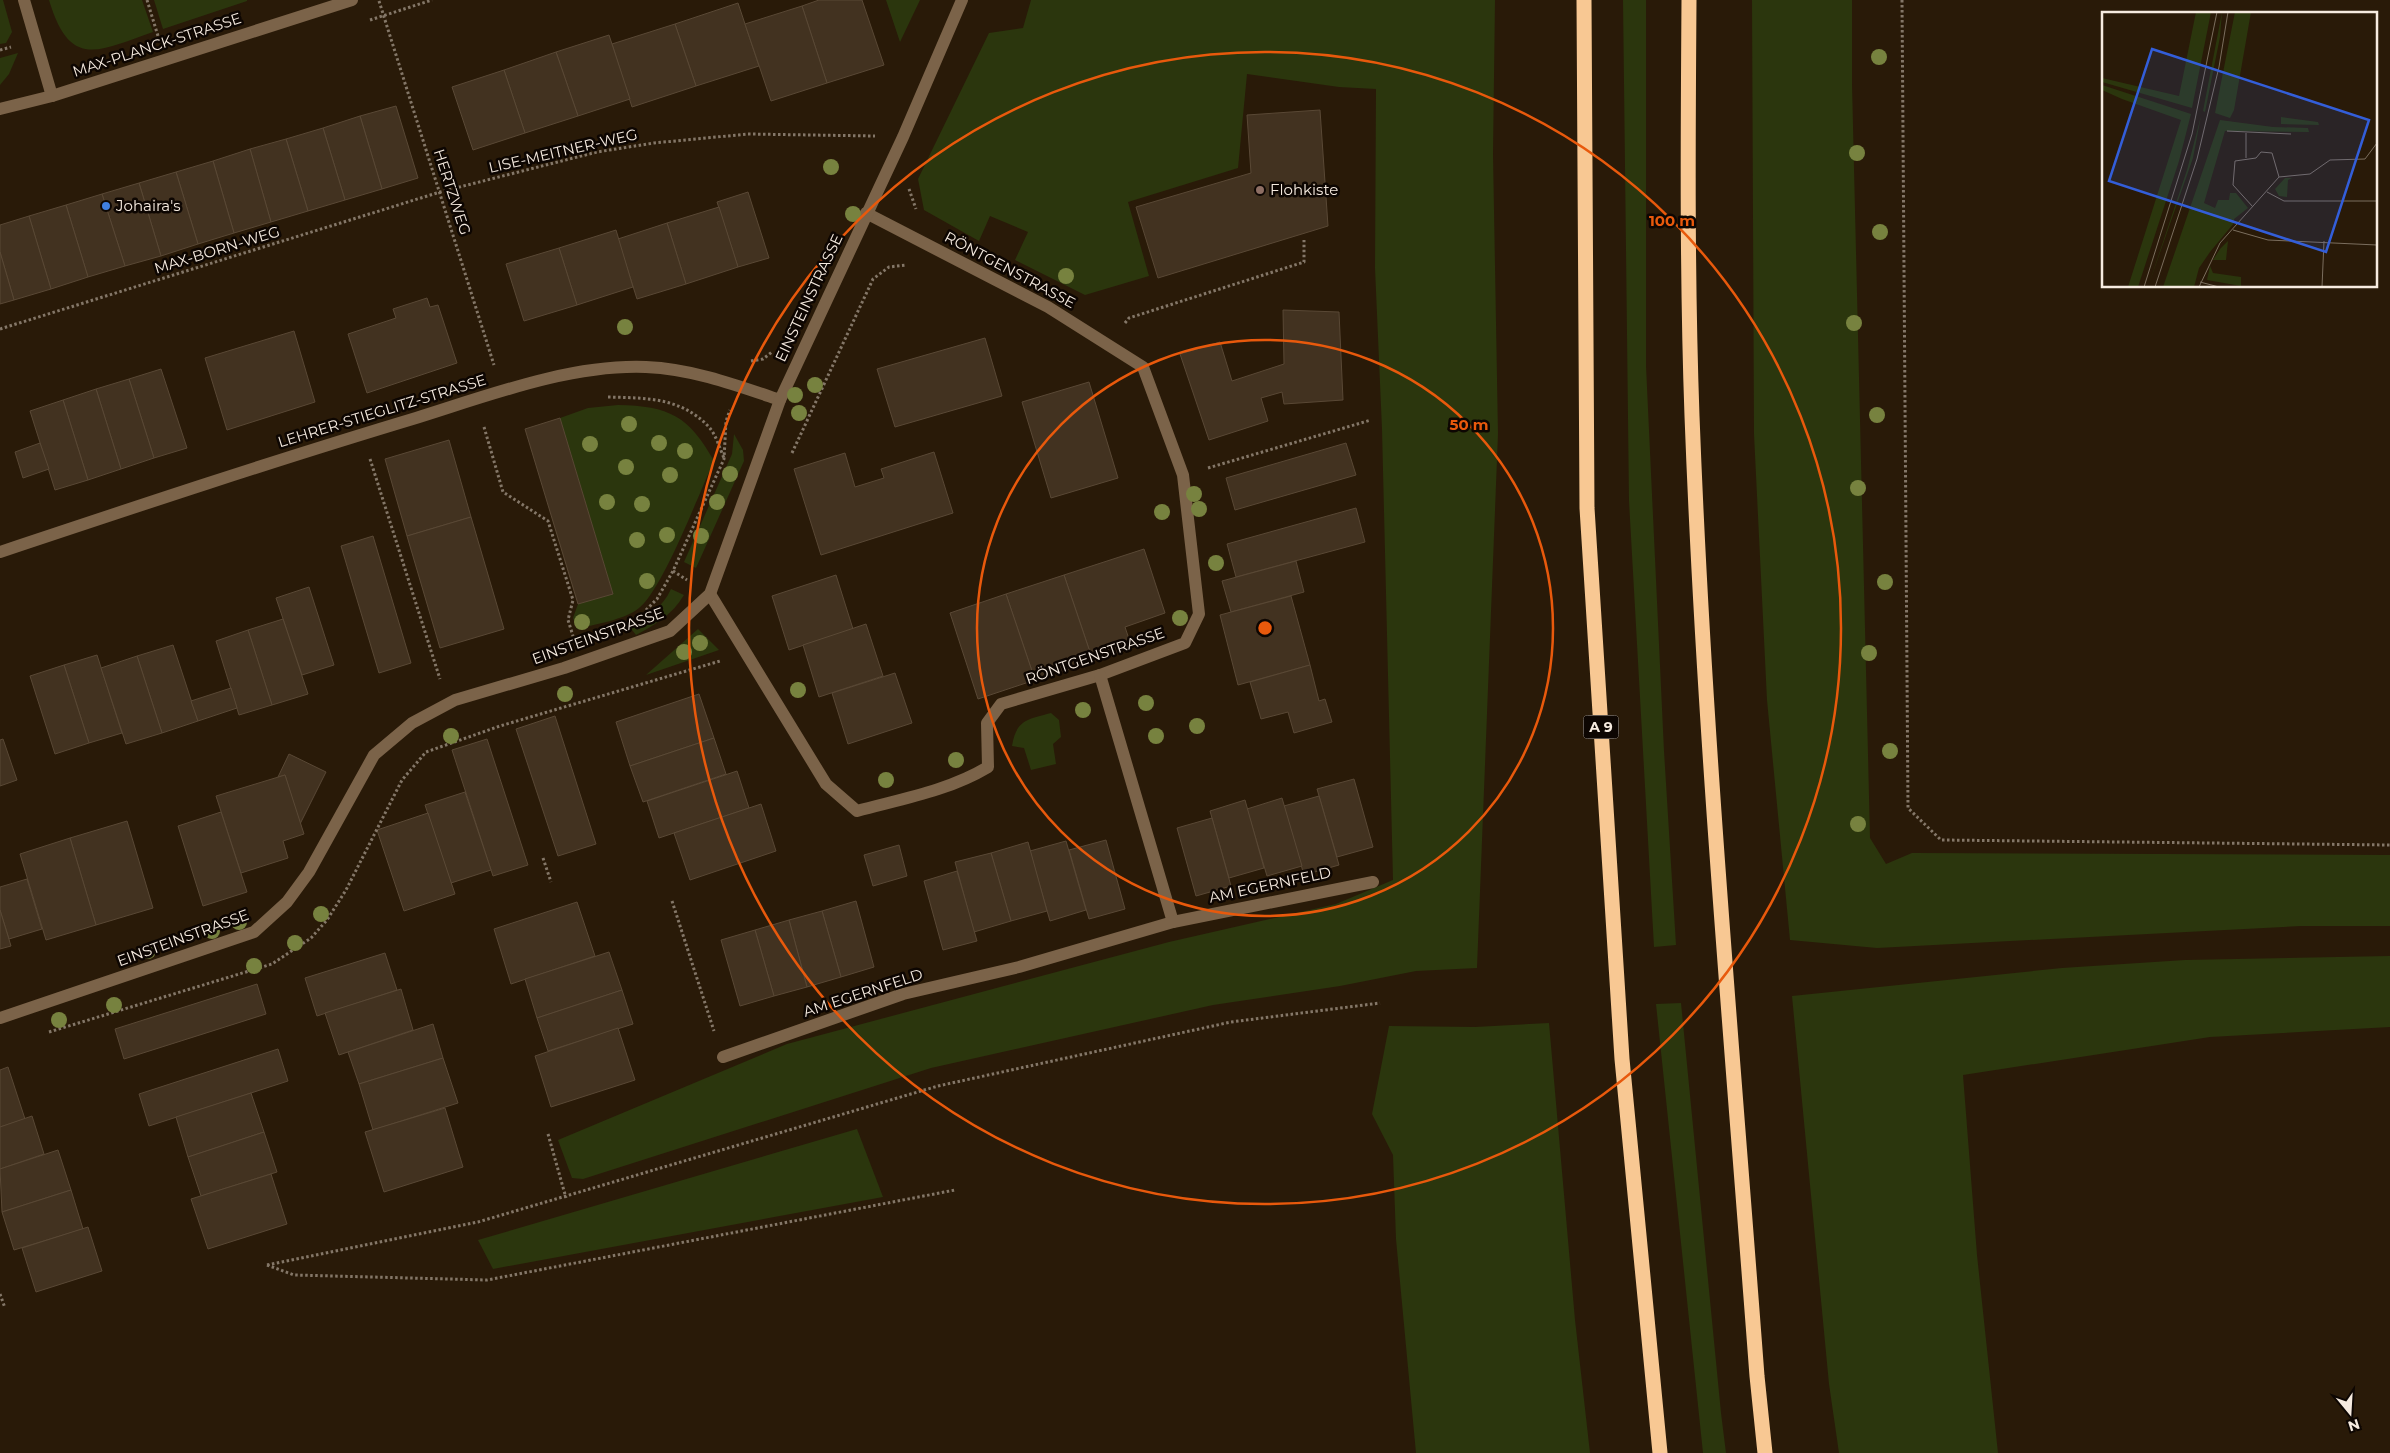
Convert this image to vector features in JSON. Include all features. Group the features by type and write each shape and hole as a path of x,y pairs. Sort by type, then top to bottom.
{"highway":[{"name":"A 9","path":"1584,0 1587,508 1622,1059 1660,1453"},
{"path":"1689,0 1688,211 1694,456 1711,763 1757,1376 1765,1453"}],"street":[{"path":"24,0 52,96"},
{"name":"MAX-PLANCK-STRASSE","path":"0,109 52,96 352,0"},
{"name":"EINSTEINSTRASSE","path":"0,1018 254,932 287,902 309,872 374,755 412,723 455,700 582,662 670,631 710,594 780,400 903,137 962,0"},
{"name":"RÖNTGENSTRASSE","path":"710,594 826,784 857,811 936,790 969,779 988,767 987,723 1001,704 1100,675 1185,643 1199,614 1183,475 1143,367 1048,307 866,213"},
{"name":"LEHRER-STIEGLITZ-STRASSE","path":"0,552 294,454 502,392 584,372 646,367 704,374 780,400"},
{"path":"1100,675 1173,922"},
{"name":"AM EGERNFELD","path":"723,1057 904,994 1019,967 1173,922 1373,882"}],"path":[{"path":"147,0 159,39 150,42"},
{"name":"HERTZWEG","path":"379,0 502,392"},
{"path":"1902,0 1908,808 1941,840 2390,845"},
{"path":"869,145 877,127"},
{"name":"LISE-MEITNER-WEG","path":"440,192 598,152 654,143 748,134 903,137"},
{"path":"908,183 917,211"},
{"name":"MAX-BORN-WEG","path":"0,329 440,192"},
{"path":"1122,328 1129,318 1304,262 1304,240"},
{"path":"790,456 872,279 889,267 912,264"},
{"path":"746,362 763,359 777,347"},
{"path":"642,614 657,599 673,570 724,459 726,421 740,386"},
{"path":"598,397 653,398 685,408 710,428 724,459"},
{"path":"1183,475 1371,420"},
{"path":"474,429 492,424"},
{"path":"484,426 503,492 548,521 573,600 568,620 582,662"},
{"path":"362,434 440,680"},
{"path":"362,464 380,458"},
{"path":"45,1034 272,964 293,951 310,938 346,890 402,780 426,752 500,726 726,659"},
{"path":"432,686 440,680 449,677"},
{"path":"543,858 551,882"},
{"path":"672,901 723,1057"},
{"path":"955,1190 487,1280 294,1275 267,1265 478,1222 566,1198 938,1086 1231,1022 1380,1003"},
{"path":"548,1134 566,1198"},
{"path":"0,1294 5,1308"}],"green space":[{"path":"0,0 3,0 12,32 6,43 0,44"},
{"path":"49,0 142,0 153,32 101,49 88,49 77,46 66,37 57,22"},
{"path":"154,0 247,0 247,1 163,29"},
{"path":"886,0 920,0 900,42"},
{"path":"1031,0 1495,0 1493,154 1498,434 1477,968 1416,971 1340,986 1213,1005 931,1068 583,1179 572,1178 558,1140 787,1044 1169,942 1336,904 1393,880 1382,429 1375,268 1376,89 1339,87 1247,74 1238,168 1128,202 1149,276 1085,295 1015,260 1028,232 990,216 979,241 924,210 918,179 989,33 1023,28"},
{"path":"1623,0 1646,0 1646,366 1664,751 1676,945 1654,947 1629,501"},
{"path":"1752,0 1852,0 1852,84 1870,838 1886,864 1912,853 2390,855 2390,926 2301,926 1877,948 1790,940 1767,700 1754,434"},
{"path":"18,53 9,74 0,85 0,58"},
{"path":"618,405 651,408 664,411 676,417 696,433 714,461 669,562 648,598 639,608 626,616 577,629 573,618 578,604 613,594 560,418 588,408"},
{"path":"734,434 743,450 744,461 696,568 684,562 732,454"},
{"path":"671,589 684,595 663,618 636,635 629,626 654,611 664,601"},
{"path":"698,629 719,650 646,675"},
{"path":"1051,713 1059,720 1061,737 1053,744 1056,764 1031,770 1024,748 1012,746 1014,737 1024,722"},
{"path":"2390,956 2390,1027 2210,1037 1963,1075 1977,1255 1998,1453 1839,1453 1829,1384 1792,996 2062,968 2185,960"},
{"path":"1681,1003 1726,1453 1703,1453 1656,1004"},
{"path":"1549,1023 1575,1320 1590,1453 1416,1453 1396,1239 1393,1155 1372,1114 1389,1026 1475,1027"},
{"path":"857,1129 883,1197 493,1269 478,1240"}],"building":[{"path":"819,0 862,0 884,65 827,83 802,6"},
{"path":"738,3 759,66 696,86 675,24"},
{"path":"802,6 827,83 771,101 745,24"},
{"path":"675,24 696,86 632,107 612,44"},
{"path":"609,35 630,99 578,116 556,52"},
{"path":"556,52 578,116 525,133 504,70"},
{"path":"504,70 525,133 473,150 452,87"},
{"path":"396,106 418,178 382,189 360,116"},
{"name":"Flohkiste","path":"1320,110 1328,226 1158,278 1136,207 1251,173 1247,115"},
{"path":"360,116 382,189 345,200 323,128"},
{"path":"323,128 345,200 308,211 286,139"},
{"path":"286,139 308,211 271,222 250,149"},
{"path":"250,149 271,222 234,233 213,161"},
{"path":"213,161 234,233 198,244 176,172"},
{"path":"176,172 198,244 161,256 139,183"},
{"path":"139,183 161,256 125,266 102,194"},
{"path":"748,192 769,258 738,267 717,202"},
{"path":"102,194 125,266 88,277 66,205"},
{"path":"66,205 88,277 51,289 29,216"},
{"path":"719,207 738,267 686,284 667,223"},
{"path":"29,216 51,289 14,300 0,252 0,225"},
{"path":"667,223 686,284 637,299 618,239"},
{"path":"616,230 633,287 577,305 559,248"},
{"path":"559,248 577,305 524,321 506,264"},
{"path":"0,252 14,300 0,304"},
{"path":"427,298 430,307 438,305 457,363 367,393 348,334 396,318 393,309"},
{"path":"1283,310 1339,312 1343,400 1284,404 1282,392 1261,398 1268,421 1209,440 1180,354 1220,342 1232,381 1284,364"},
{"path":"294,331 315,402 227,430 205,358"},
{"path":"985,338 1002,396 895,427 877,369"},
{"path":"161,369 187,448 154,458 129,379"},
{"path":"129,379 154,458 121,469 96,389"},
{"path":"1089,382 1118,478 1051,498 1022,402"},
{"path":"96,389 121,469 88,480 63,400"},
{"path":"63,400 88,480 55,490 30,411"},
{"path":"560,418 613,594 578,604 525,429"},
{"path":"449,440 471,517 407,536 385,459"},
{"path":"40,443 49,469 23,478 15,452"},
{"path":"1346,443 1356,475 1235,510 1226,478"},
{"path":"934,452 953,513 821,555 794,469 845,453 855,487 884,478 881,469"},
{"path":"1356,508 1365,542 1236,577 1227,544"},
{"path":"471,517 504,629 440,648 407,536"},
{"path":"373,536 411,663 379,673 341,546"},
{"path":"1144,549 1165,613 1125,627 1132,648 1093,661 1064,575"},
{"path":"1296,561 1304,592 1231,612 1222,581"},
{"path":"836,575 853,629 789,650 772,596"},
{"path":"1064,575 1093,661 1035,680 1006,594"},
{"path":"309,587 334,665 302,675 276,598"},
{"path":"1006,594 1035,680 978,699 950,613"},
{"path":"1291,596 1310,665 1238,685 1220,615"},
{"path":"283,619 308,694 272,705 248,630"},
{"path":"866,624 883,676 819,697 803,645"},
{"path":"248,630 272,705 239,715 216,641"},
{"path":"173,645 198,721 162,733 137,656"},
{"path":"97,655 122,733 89,743 64,665"},
{"path":"137,656 162,733 126,744 101,668"},
{"path":"64,665 89,743 55,754 30,676"},
{"path":"1310,665 1319,701 1325,699 1332,722 1294,733 1288,712 1261,719 1250,682"},
{"path":"895,673 912,723 848,744 832,693"},
{"path":"231,688 237,708 198,721 191,701"},
{"path":"699,694 714,738 630,766 616,722"},
{"path":"555,716 596,844 558,856 516,729"},
{"path":"714,738 726,774 643,802 630,766"},
{"path":"3,739 17,780 0,786 0,740"},
{"path":"487,739 528,865 493,876 452,750"},
{"path":"289,754 326,772 300,824 285,775 278,777"},
{"path":"737,771 749,808 659,838 647,801"},
{"path":"285,775 304,834 283,841 288,858 241,873 216,796"},
{"path":"1354,779 1373,847 1337,857 1317,789"},
{"path":"465,792 491,870 451,883 425,805"},
{"path":"1319,796 1339,865 1304,875 1284,806"},
{"path":"1282,798 1302,866 1267,876 1247,809"},
{"path":"1245,800 1264,868 1229,878 1210,811"},
{"path":"761,804 776,851 690,880 674,833"},
{"path":"221,812 247,892 203,906 178,826"},
{"path":"428,813 455,894 404,911 377,830"},
{"path":"1212,818 1231,886 1196,896 1177,828"},
{"path":"127,821 153,908 96,925 70,838"},
{"path":"70,838 96,925 46,940 20,854"},
{"path":"1106,840 1125,909 1089,919 1069,850"},
{"path":"1066,841 1086,910 1050,921 1030,851"},
{"path":"1028,842 1047,911 1011,921 991,853"},
{"path":"899,845 907,876 873,886 864,855"},
{"path":"991,853 1011,921 974,932 955,862"},
{"path":"957,871 977,941 943,950 924,881"},
{"path":"27,879 42,929 9,939 0,910 0,887"},
{"path":"856,901 874,967 841,977 822,911"},
{"path":"577,902 595,956 511,984 494,929"},
{"path":"0,910 11,946 0,949"},
{"path":"822,911 841,977 807,987 789,920"},
{"path":"789,920 807,987 774,996 755,930"},
{"path":"755,930 774,996 740,1006 721,940"},
{"path":"609,952 622,990 537,1018 525,979"},
{"path":"385,953 397,990 317,1016 305,978"},
{"path":"257,984 266,1014 124,1059 115,1029"},
{"path":"401,989 413,1030 339,1055 325,1013"},
{"path":"622,990 633,1024 548,1051 537,1018"},
{"path":"433,1024 443,1058 359,1084 348,1052"},
{"path":"618,1028 635,1080 551,1107 535,1056"},
{"path":"278,1049 288,1081 149,1126 139,1094"},
{"path":"443,1058 458,1103 373,1130 359,1084"},
{"path":"8,1067 25,1119 0,1127 0,1070"},
{"path":"251,1093 264,1132 188,1157 176,1117"},
{"path":"445,1108 463,1167 384,1192 365,1132"},
{"path":"32,1116 44,1154 0,1169 0,1127"},
{"path":"264,1132 277,1172 201,1196 188,1157"},
{"path":"58,1150 71,1190 2,1212 0,1169"},
{"path":"271,1174 287,1224 208,1249 191,1199"},
{"path":"71,1190 83,1229 14,1250 2,1212"},
{"path":"88,1227 102,1271 36,1292 22,1248"}],"place":[{"name":"Flohkiste","path":"1260,190"},
{"name":"Johaira's","path":"106,206"}]}
